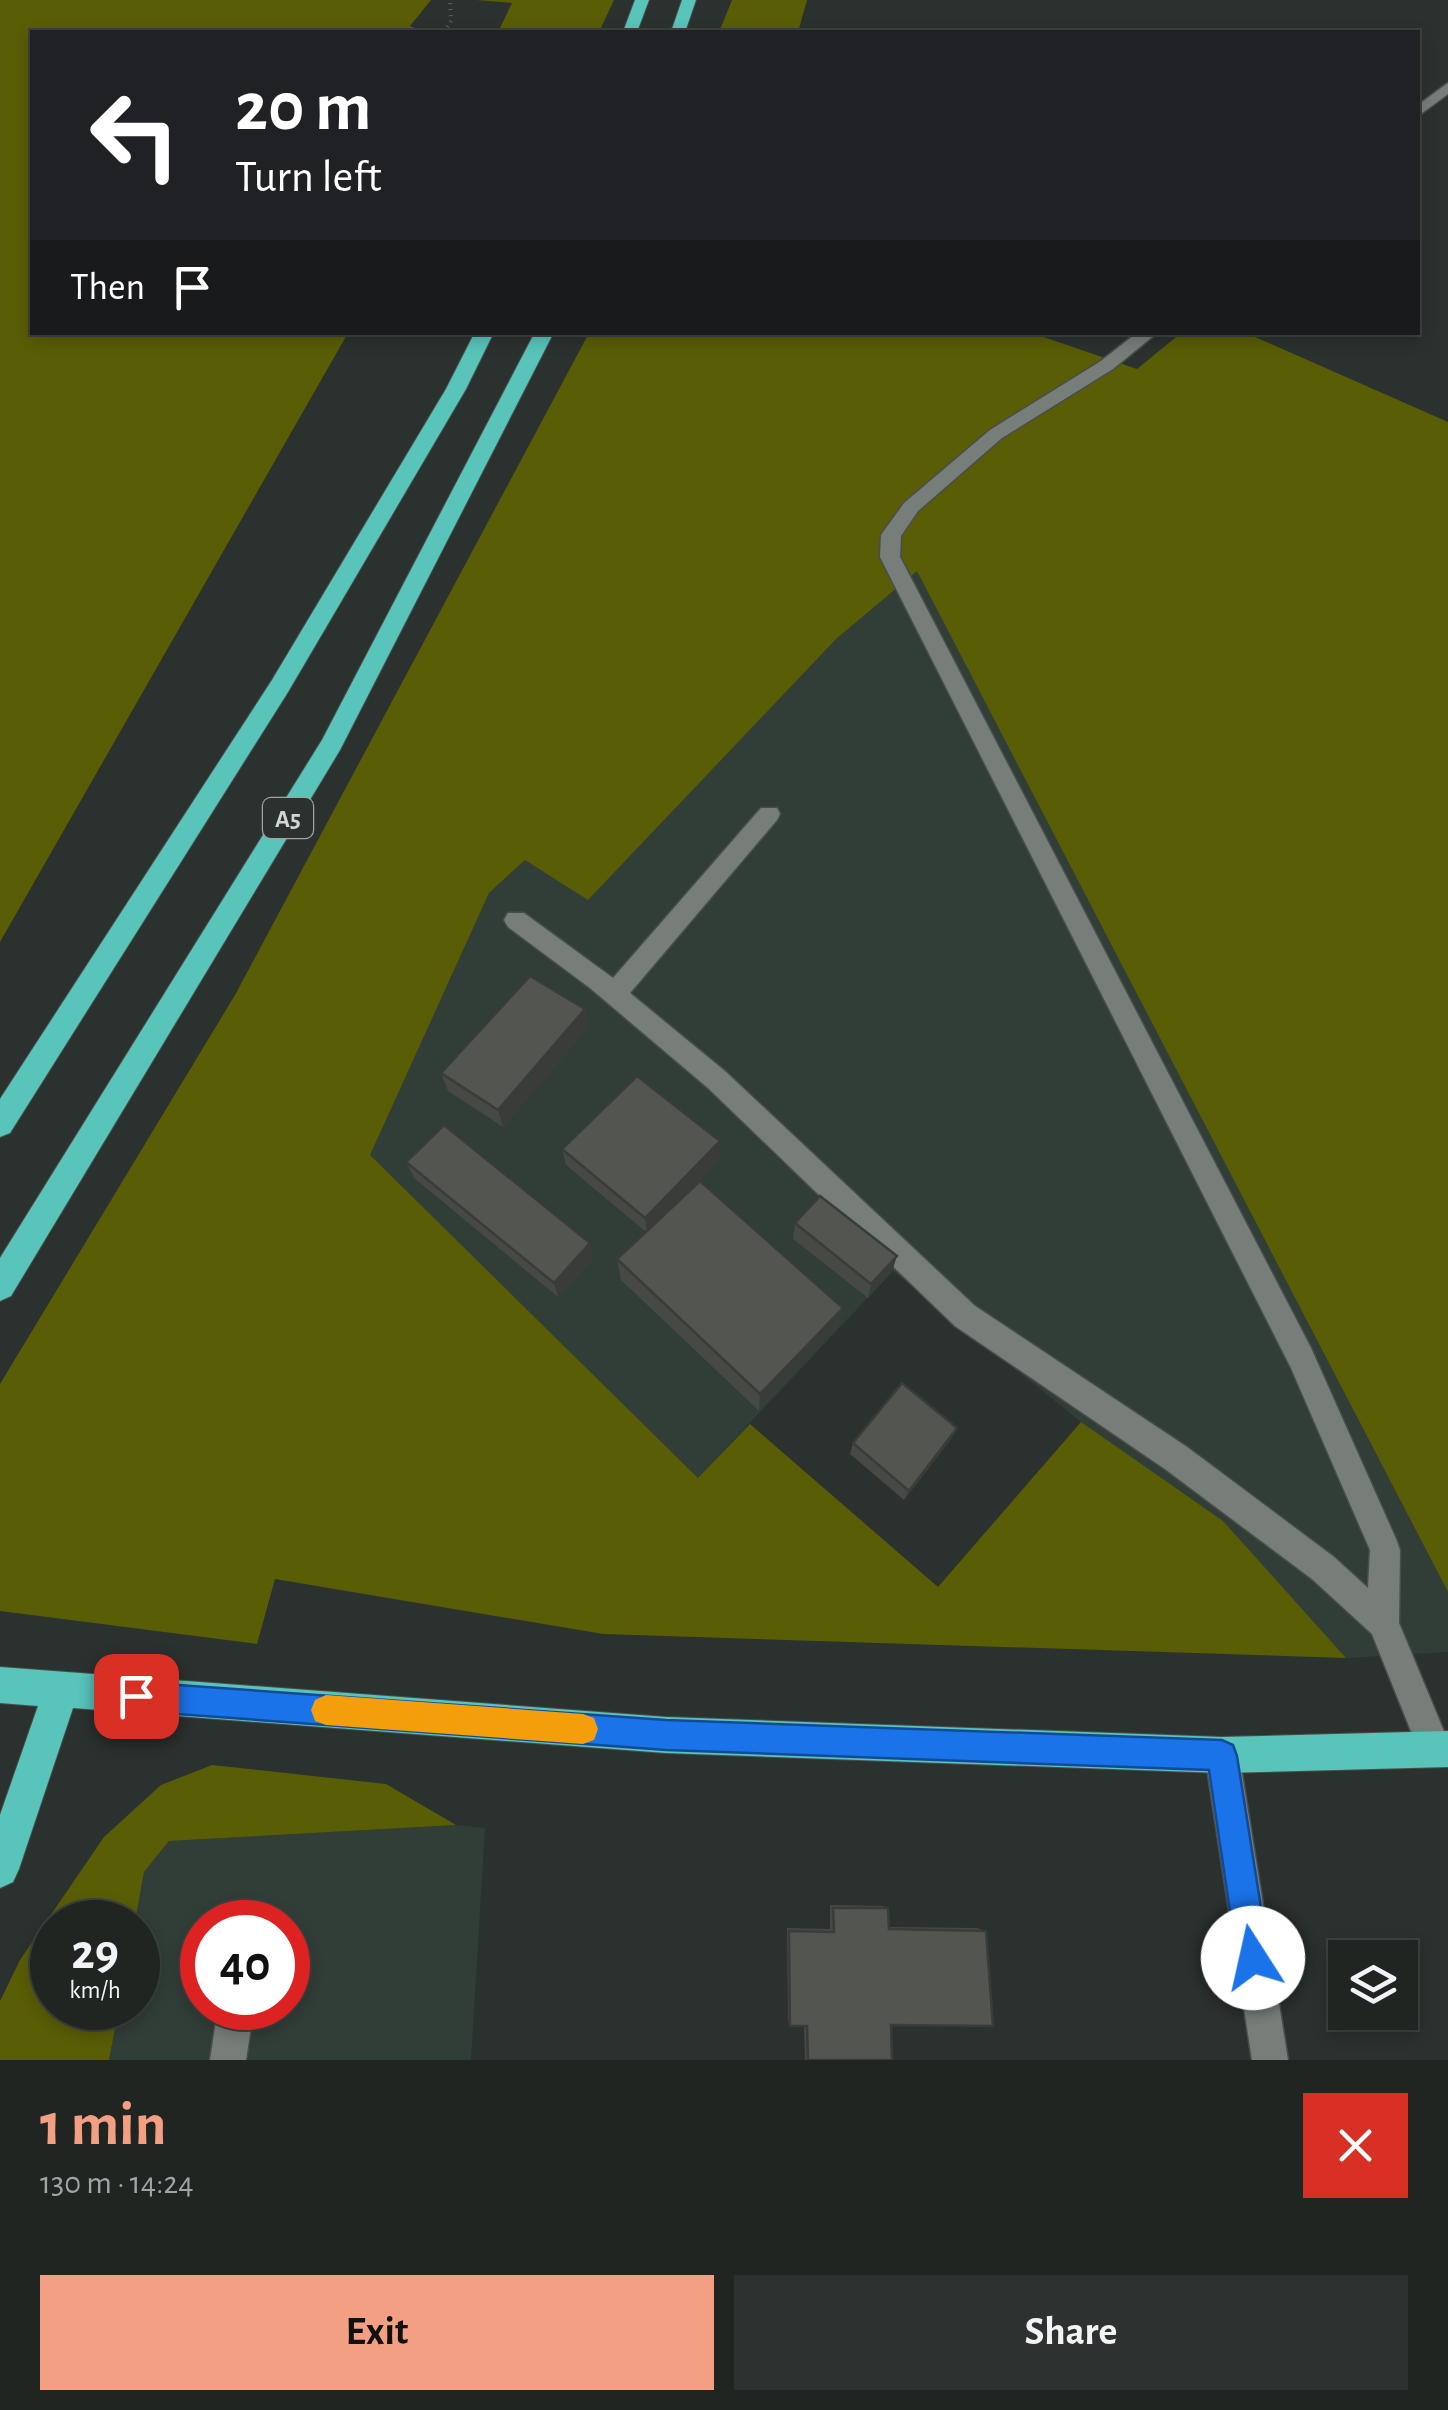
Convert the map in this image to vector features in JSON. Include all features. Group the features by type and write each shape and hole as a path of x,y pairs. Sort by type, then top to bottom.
{"highway":[{"path":"631,30 642,0"},
{"path":"679,30 689,0"},
{"path":"0,1124 280,686 456,390 484,335"},
{"name":"A5","path":"0,1286 332,744 543,335"},
{"path":"0,1685 666,1735 1222,1756 1442,1749"},
{"path":"0,1868 61,1691"}],"street":[{"path":"1420,110 1448,87"},
{"path":"1146,335 1107,365 996,434 954,470 912,507 892,535 890,557 1302,1358 1385,1550 1383,1623"},
{"path":"614,994 769,814"},
{"path":"516,920 614,994 730,1092 965,1316 1176,1458 1324,1568 1383,1623 1442,1749"},
{"path":"1222,1756 1270,2060"},
{"path":"228,2060 233,2030"}],"path":[{"path":"445,30 451,21 450,0"}],"shaded area":[{"path":"0,0 431,0 410,26 420,30 30,30 30,335 347,335 0,942"},
{"path":"476,0 614,0 600,30 499,30 512,3"},
{"path":"732,0 807,0 799,30 720,30"},
{"path":"588,335 1038,335 1137,369 1179,335 1251,335 1448,422 1448,1592 917,571 836,639 588,900 525,860 489,893 370,1155 698,1478 750,1424 938,1587 1081,1422 1223,1521 1346,1658 603,1634 275,1579 257,1644 0,1611 0,1384 235,995"},
{"path":"917,570 1448,1592 1448,1652 1346,1658 1245,1546 1081,1422 893,1271 698,1478 369,1155 489,893 525,860 836,639"},
{"path":"212,1765 386,1784 456,1825 169,1841 144,1872 139,1900 61,1900 104,1837 161,1785"},
{"path":"456,1825 485,1828 471,2060 109,2060 115,2030 160,2030 160,1900 139,1900 144,1872 169,1841"},
{"path":"30,1945 30,2030 115,2030 109,2060 0,2060 0,2001"}],"building":[{"path":"530,976 585,1009 498,1110 441,1073"},
{"path":"637,1076 720,1141 645,1218 562,1149"},
{"path":"444,1125 590,1243 554,1283 406,1162"},
{"path":"700,1181 843,1308 760,1394 617,1259"},
{"path":"820,1196 897,1256 871,1284 795,1223"},
{"path":"902,1383 957,1428 909,1491 853,1443"},
{"path":"833,1908 888,1908 889,1929 986,1931 993,2026 891,2025 892,2060 808,2060 807,2026 790,2026 789,1931 834,1932"}],"slow traffic":[{"path":"326,1710 583,1729"}],"route":[{"path":"136,1696 666,1735 1222,1756 1253,1958"}]}
